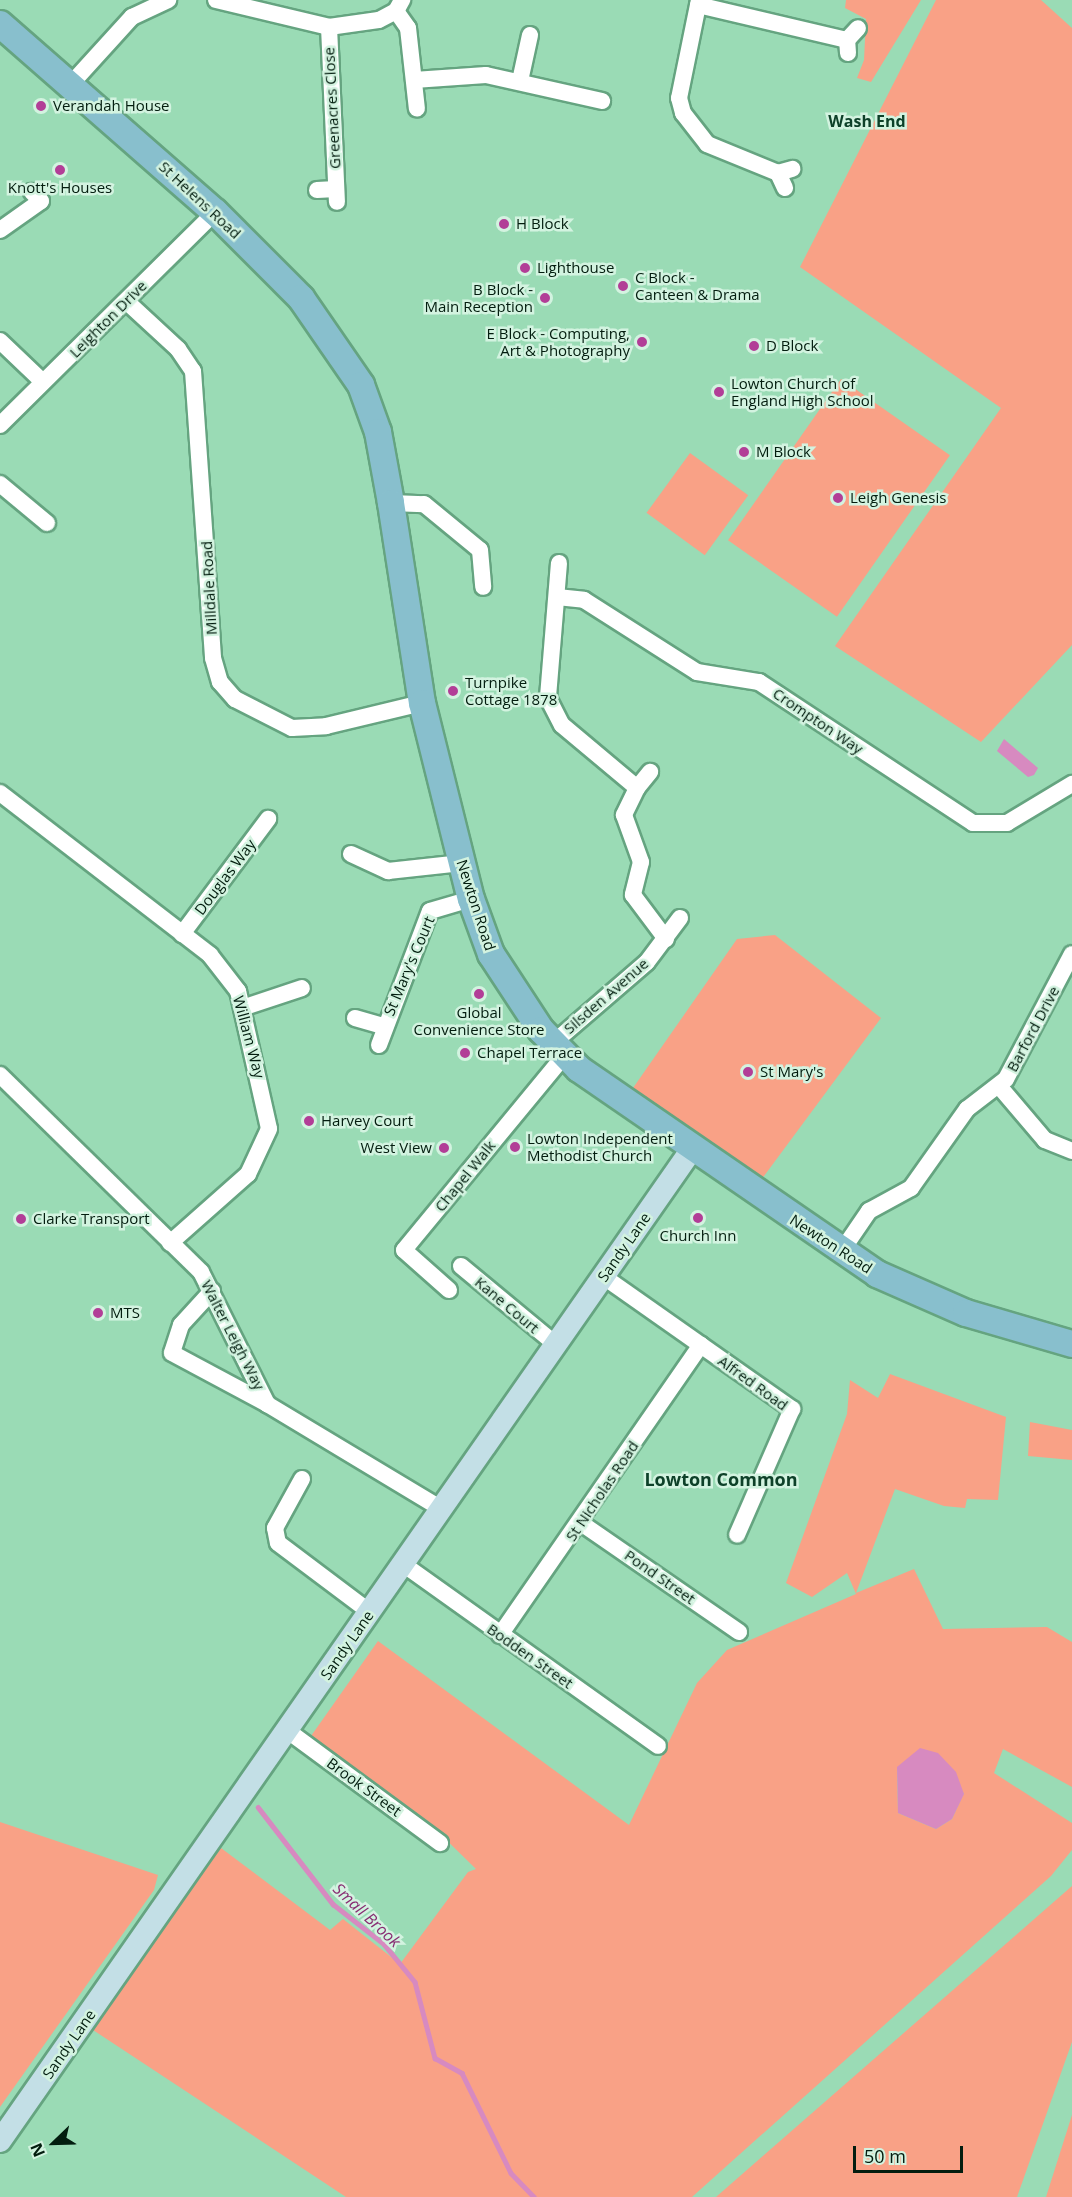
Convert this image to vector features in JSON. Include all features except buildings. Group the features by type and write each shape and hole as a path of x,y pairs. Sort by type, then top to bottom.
{"main road":[{"name":"St Helens Road","path":"0,24 215,212 326,329 369,403"},
{"name":"Newton Road","path":"369,403 391,503 422,703 471,899 506,982 558,1050 692,1149 840,1252 920,1295 1072,1344"}],"street":[{"path":"71,84 132,17 168,0"},
{"path":"216,0 329,27 379,20 399,6 408,28 417,109"},
{"path":"785,177 707,144 683,113 679,98 699,2 851,40"},
{"name":"Greenacres Close","path":"317,190 336,196 329,27"},
{"path":"520,81 530,34"},
{"path":"414,80 486,75 520,81 581,103 602,101"},
{"path":"0,230 41,201"},
{"name":"Leighton Drive","path":"0,425 215,212"},
{"name":"Milldale Road","path":"126,301 178,350 193,371 213,658 220,682 235,699 292,728 326,726 422,703"},
{"path":"0,341 43,382"},
{"path":"0,484 47,523"},
{"path":"391,503 424,504 480,550 483,587"},
{"path":"559,563 547,687 551,708 562,725 636,788"},
{"name":"Crompton Way","path":"557,597 584,600 697,672 759,681 973,823 1007,823 1072,784"},
{"path":"650,772 636,788 624,815 640,862 633,895 666,939"},
{"name":"William Way","path":"0,793 210,956 238,991 267,1107 266,1137 248,1174 170,1243"},
{"name":"Douglas Way","path":"182,934 268,819"},
{"path":"351,854 388,871 462,863"},
{"name":"St Mary's Court","path":"379,1045 383,1026 430,911 471,899"},
{"name":"Silsden Avenue","path":"558,1050 647,962 680,918"},
{"name":"Barford Drive","path":"840,1252 869,1211 911,1188 967,1109 999,1086 1024,1051 1072,954"},
{"path":"242,1008 302,988"},
{"name":"St Mary's Court","path":"356,1018 383,1026"},
{"name":"Chapel Walk","path":"448,1290 404,1250 558,1050"},
{"name":"Walter Leigh Way","path":"0,1075 170,1243 212,1291 267,1404 440,1508"},
{"path":"999,1086 1045,1140 1072,1151"},
{"name":"Sandy Lane","path":"0,2141 692,1149"},
{"name":"Kane Court","path":"461,1266 554,1344"},
{"name":"Alfred Road","path":"604,1277 792,1409 737,1535"},
{"path":"212,1291 181,1325 172,1353 267,1404"},
{"name":"St Nicholas Road","path":"500,1635 580,1523 701,1345"},
{"path":"302,1479 275,1528 278,1543 370,1612"},
{"name":"Pond Street","path":"580,1523 739,1632"},
{"name":"Bodden Street","path":"404,1564 658,1746"},
{"name":"Brook Street","path":"288,1731 440,1843"}],"shaded area":[{"path":"846,0 921,0 871,82 857,78 864,60 866,19 845,8"},
{"path":"936,0 1041,0 1072,28 1072,645 981,742 835,646 1001,408 800,267"},
{"name":"Leigh Genesis","path":"841,379 950,455 837,617 728,540"},
{"path":"690,453 748,495 705,555 647,513"},
{"path":"1004,739 1038,768 1034,775 1028,777 997,751"},
{"path":"775,935 881,1018 761,1180 633,1088 737,939"},
{"path":"890,1374 1006,1417 998,1500 967,1499 965,1508 944,1506 895,1489 856,1593 914,1569 943,1629 1047,1627 1072,1642 1072,1787 1003,1749 994,1773 1072,1823 1072,1850 1051,1876 692,2197 346,2197 90,2028 221,1848 330,1930 343,1919 400,1964 468,1872 476,1869 426,1820 311,1736 378,1641 629,1825 697,1683 727,1650 856,1594 847,1573 812,1597 786,1583 847,1414 850,1380 878,1398","holes":["897,1767 964,1793 952,1819 936,1829 898,1813"]},
{"path":"1030,1422 1072,1430 1072,1460 1028,1456"},
{"path":"920,1748 938,1753 956,1772 964,1794 952,1819 936,1829 898,1813 897,1767"},
{"path":"0,1822 158,1875 154,1890 0,2107"},
{"path":"1072,1886 1072,2042 1017,2197 716,2197"},
{"path":"1072,2115 1072,2197 1046,2197"}],"waterway":[{"name":"Small Brook","path":"258,1807 333,1904 384,1944 415,1982 435,2058 462,2073 511,2173 534,2197"}],"place":[{"name":"Verandah House","path":"41,106"},
{"name":"Knott's Houses","path":"60,170"},
{"name":"H Block","path":"504,224"},
{"name":"Lighthouse","path":"525,268"},
{"name":"C Block - Canteen & Drama","path":"623,286"},
{"name":"B Block - Main Reception","path":"545,298"},
{"name":"E Block - Computing, Art & Photography","path":"642,342"},
{"name":"D Block","path":"754,346"},
{"name":"Lowton Church of England High School","path":"719,392"},
{"name":"M Block","path":"744,452"},
{"name":"Leigh Genesis","path":"838,498"},
{"name":"Turnpike Cottage 1878","path":"453,691"},
{"name":"Global Convenience Store","path":"479,994"},
{"name":"Chapel Terrace","path":"465,1053"},
{"name":"St Mary's","path":"748,1072"},
{"name":"Harvey Court","path":"309,1121"},
{"name":"Lowton Independent Methodist Church","path":"515,1147"},
{"name":"West View","path":"444,1148"},
{"name":"Church Inn","path":"698,1218"},
{"name":"Clarke Transport","path":"21,1219"},
{"name":"MTS","path":"98,1313"}],"district":[{"name":"Wash End","path":"867,121"},
{"name":"Lowton Common","path":"721,1479"}]}
